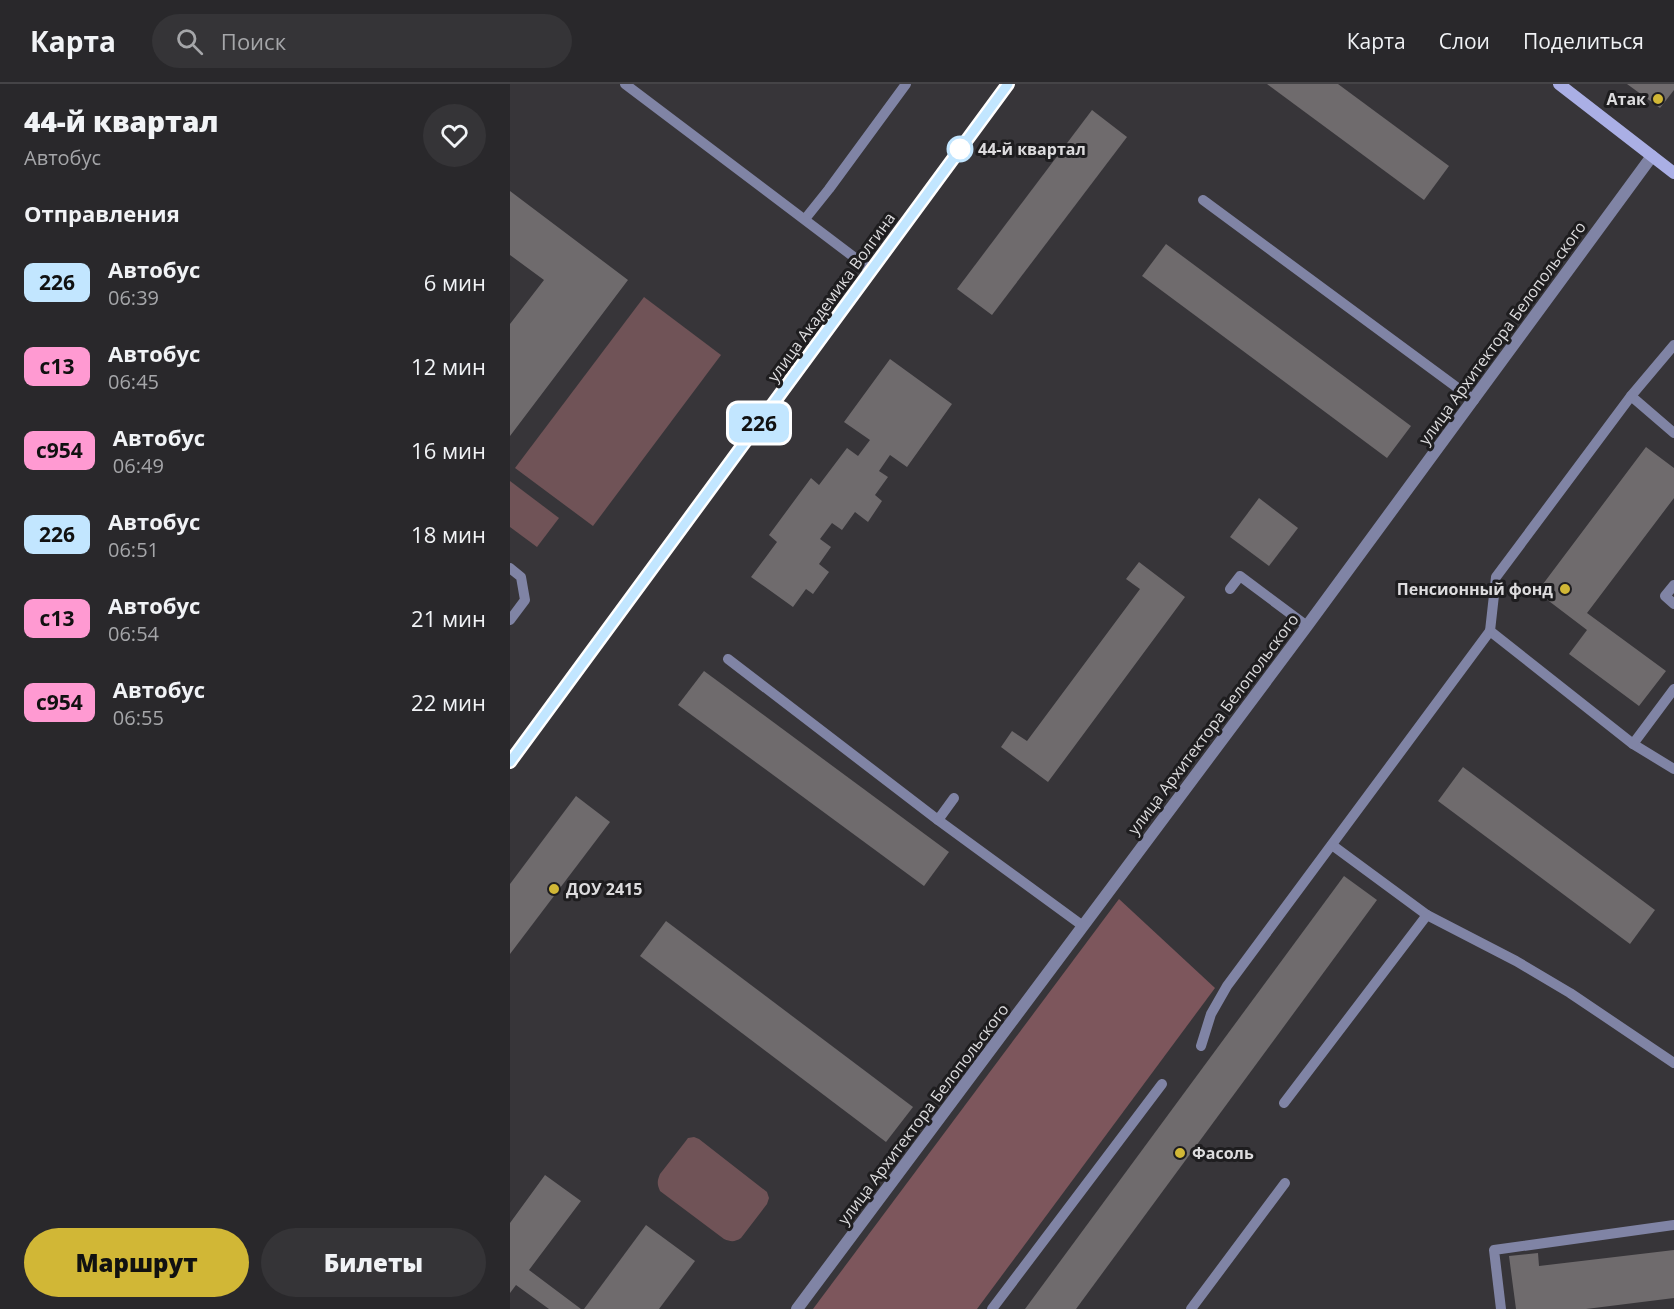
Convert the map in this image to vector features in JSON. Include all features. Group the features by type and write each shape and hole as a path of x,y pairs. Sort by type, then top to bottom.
{"street":[{"name":"улица Академика Волгина","path":"510,762 1008,84"},
{"path":"1559,84 1674,172"},
{"name":"улица Архитектора Белопольского","path":"797,1309 1307,626 1652,156"}],"lane":[{"path":"625,84 872,270"},
{"path":"805,219 906,84"},
{"path":"1203,200 1474,400"},
{"path":"1201,1046 1211,1014 1227,986 1490,631 1496,577 1631,396 1674,345"},
{"path":"1631,396 1674,433"},
{"path":"510,568 521,577 525,600 510,620"},
{"path":"1230,589 1240,576 1307,626"},
{"path":"1674,585 1665,597 1674,604"},
{"path":"1490,631 1633,744 1674,769"},
{"path":"728,659 938,820 1083,926"},
{"path":"1633,744 1674,689"},
{"path":"938,820 954,798"},
{"path":"1332,845 1427,915 1562,987 1674,1063"},
{"path":"1284,1103 1427,915"},
{"path":"992,1309 1162,1084"},
{"path":"1191,1309 1285,1183"},
{"path":"1501,1309 1494,1250 1674,1225"}],"shaded area":[{"path":"644,297 721,355 593,526 515,468"},
{"path":"510,481 559,518 537,547 510,527"},
{"path":"1119,899 1215,988 977,1309 813,1309"},
{"path":"694,1137 767,1192 769,1198 767,1204 737,1240 724,1239 660,1191 658,1182 660,1174 688,1138"}],"building":[{"path":"1267,84 1338,84 1449,166 1424,200"},
{"name":"Атак","path":"1627,84 1674,84 1674,90 1660,108"},
{"path":"1092,110 1127,137 992,315 957,289"},
{"path":"510,191 628,280 510,436 510,324 544,280 510,255"},
{"path":"1166,244 1411,426 1387,458 1142,276"},
{"path":"890,359 952,404 907,467 890,455 879,471 888,477 875,495 882,501 868,522 855,512 842,530 832,523 820,539 831,547 819,564 829,572 813,594 806,589 793,607 751,577 777,542 769,535 811,478 819,485 847,448 858,456 870,440 844,422"},
{"path":"1646,447 1674,468 1674,498 1587,613 1666,671 1639,706 1569,654 1587,630 1537,592"},
{"path":"1259,498 1298,528 1269,566 1230,537"},
{"path":"1139,562 1185,597 1048,782 1001,747 1012,731 1027,741 1140,589 1126,579"},
{"path":"704,671 949,852 924,886 678,705"},
{"path":"1463,767 1655,910 1630,944 1438,801"},
{"path":"576,796 610,822 510,954 510,884"},
{"path":"1344,876 1377,900 1076,1309 1025,1309"},
{"path":"666,921 913,1107 886,1142 640,956"},
{"path":"545,1175 581,1201 529,1270 581,1309 549,1309 516,1285 510,1293 510,1223"},
{"path":"646,1225 695,1261 659,1309 584,1309"},
{"path":"1674,1250 1674,1298 1586,1309 1516,1309 1509,1256 1538,1253 1539,1266"}],"bus line":[{"name":"226","path":"510,762 1008,84"}],"place":[{"name":"Атак","path":"1658,99"},
{"name":"44-й квартал","path":"960,149"},
{"name":"Пенсионный фонд","path":"1565,589"},
{"name":"ДОУ 2415","path":"554,889"},
{"name":"Фасоль","path":"1180,1153"}]}
